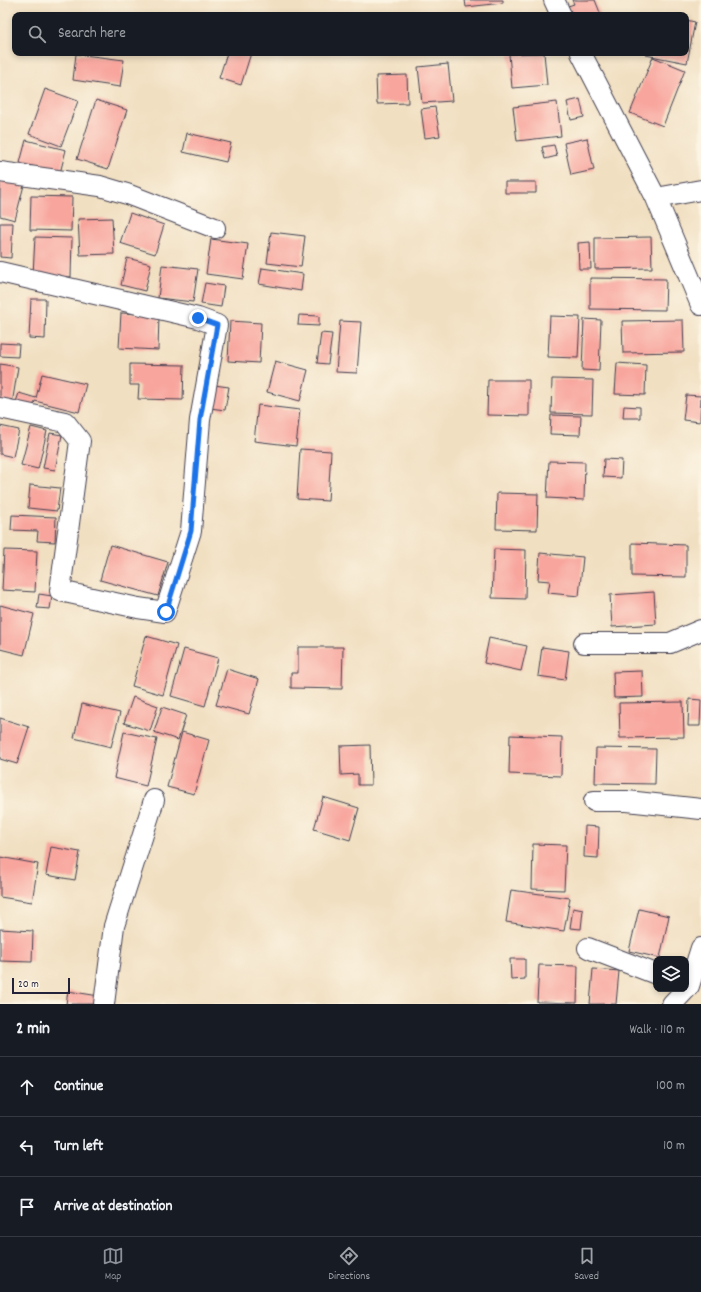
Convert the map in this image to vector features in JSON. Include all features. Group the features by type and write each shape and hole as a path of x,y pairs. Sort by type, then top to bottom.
{"street":[{"path":"554,0 560,12"},
{"path":"583,56 656,198 701,306"},
{"path":"0,172 100,186 127,194 216,228"},
{"path":"656,198 701,190"},
{"path":"0,272 198,318 217,325 200,420 191,531 166,612 138,608 60,591 80,441 65,422 0,408"},
{"path":"584,643 670,643 701,630"},
{"path":"104,1004 114,926 154,800"},
{"path":"594,801 627,801 701,809"},
{"path":"588,948 653,973"},
{"path":"689,986 701,948"},
{"path":"672,1004 687,992"}],"building":[{"path":"465,0 503,0 503,3 466,7"},
{"path":"572,0 595,0 600,12 571,12 568,6 574,4"},
{"path":"689,21 695,22 689,53"},
{"path":"76,56 92,56 124,60 120,87 73,80"},
{"path":"226,56 250,56 241,85 219,78"},
{"path":"509,56 544,56 547,85 512,88"},
{"path":"651,56 688,56 687,63"},
{"path":"653,57 685,70 663,126 630,113"},
{"path":"448,64 452,101 422,103 418,67"},
{"path":"407,75 408,103 377,104 376,76"},
{"path":"45,89 78,101 61,146 29,134"},
{"path":"580,99 584,117 571,120 567,102"},
{"path":"96,100 127,110 108,169 77,159"},
{"path":"557,102 561,136 517,141 513,107"},
{"path":"435,107 440,136 425,138 421,109"},
{"path":"187,133 231,143 226,162 183,152"},
{"path":"587,138 594,170 571,175 564,143"},
{"path":"26,140 66,150 60,173 20,163"},
{"path":"554,145 557,156 545,159 542,147"},
{"path":"0,179 24,185 15,220 0,216"},
{"path":"505,182 536,182 536,193 505,193"},
{"path":"31,196 72,197 71,231 30,230"},
{"path":"130,213 164,225 155,254 120,243"},
{"path":"112,218 114,254 80,255 78,219"},
{"path":"0,223 13,223 11,258 0,257"},
{"path":"271,232 305,236 301,267 267,263"},
{"path":"35,237 72,238 71,277 33,275"},
{"path":"651,237 652,268 595,269 595,238"},
{"path":"211,239 248,244 243,279 206,274"},
{"path":"590,242 591,269 579,269 578,243"},
{"path":"127,258 151,264 145,291 121,285"},
{"path":"162,265 198,269 193,302 158,298"},
{"path":"262,268 303,274 301,291 259,284"},
{"path":"590,278 666,279 665,310 590,309"},
{"path":"205,283 224,286 221,307 201,304"},
{"path":"31,299 46,299 45,339 29,338"},
{"path":"121,313 159,315 158,350 119,348"},
{"path":"299,315 319,316 319,326 298,325"},
{"path":"550,316 580,317 578,358 548,357"},
{"path":"584,319 601,320 599,371 582,370"},
{"path":"683,320 684,352 623,353 622,321"},
{"path":"230,321 261,323 259,363 228,361"},
{"path":"340,321 361,322 357,373 336,372"},
{"path":"321,333 332,334 328,364 317,363"},
{"path":"0,343 19,344 18,357 0,356"},
{"path":"275,361 308,370 300,401 267,392"},
{"path":"617,363 646,365 645,395 615,394"},
{"path":"0,364 18,367 12,404 0,402"},
{"path":"130,364 184,365 183,400 138,399 139,385 130,385"},
{"path":"42,374 86,384 79,412 35,401 31,414 14,408 19,393 36,398"},
{"path":"552,379 593,380 592,414 551,413"},
{"path":"488,380 529,380 529,416 487,415"},
{"path":"214,385 229,387 225,410 210,408"},
{"path":"686,395 701,396 700,422 683,420"},
{"path":"258,405 300,410 296,446 254,441"},
{"path":"624,406 640,407 640,418 623,418"},
{"path":"551,415 581,416 580,435 550,434"},
{"path":"0,426 19,430 13,457 0,454"},
{"path":"31,427 47,431 38,469 21,465"},
{"path":"50,433 62,435 55,470 43,468"},
{"path":"300,449 331,451 328,501 297,499"},
{"path":"604,459 622,460 621,478 603,477"},
{"path":"549,461 585,462 584,500 547,498"},
{"path":"30,485 60,488 57,511 28,508"},
{"path":"497,493 538,494 537,530 496,529"},
{"path":"12,515 56,517 55,542 37,541 38,531 11,530"},
{"path":"632,543 686,545 686,577 632,576"},
{"path":"110,545 168,562 158,596 100,580"},
{"path":"494,549 526,550 525,599 492,598"},
{"path":"4,550 37,551 35,592 2,590"},
{"path":"540,553 583,557 579,596 548,593 550,581 538,580"},
{"path":"654,592 656,624 612,627 610,595"},
{"path":"39,594 52,596 50,609 37,608"},
{"path":"0,605 34,614 24,655 0,649"},
{"path":"146,636 177,645 163,695 132,686"},
{"path":"489,638 527,646 521,671 484,663"},
{"path":"298,647 343,647 342,689 291,688 291,673 298,673"},
{"path":"542,647 569,651 565,680 538,676"},
{"path":"184,649 218,658 205,706 171,696"},
{"path":"227,669 259,679 249,714 216,705"},
{"path":"642,671 643,697 614,698 613,672"},
{"path":"133,697 158,706 150,731 124,723"},
{"path":"689,699 701,700 700,726 688,726"},
{"path":"683,702 684,737 620,738 619,703"},
{"path":"82,704 120,713 111,747 74,738"},
{"path":"162,707 186,715 178,740 154,732"},
{"path":"0,718 29,727 17,764 0,759"},
{"path":"124,732 157,739 146,786 114,778"},
{"path":"182,732 209,740 194,794 167,787"},
{"path":"510,735 562,737 561,776 509,774"},
{"path":"370,745 371,785 358,785 358,774 341,775 340,746"},
{"path":"596,748 656,749 655,784 595,783"},
{"path":"323,797 359,808 350,840 314,829"},
{"path":"585,826 599,827 598,858 584,857"},
{"path":"533,844 566,845 564,890 532,889"},
{"path":"51,847 80,852 75,880 46,875"},
{"path":"0,857 38,864 32,902 0,897"},
{"path":"511,890 570,898 564,931 506,922"},
{"path":"573,908 583,910 581,929 570,928"},
{"path":"639,909 669,916 660,956 653,956 629,951"},
{"path":"0,929 33,931 32,962 0,961"},
{"path":"510,959 525,959 525,979 511,980"},
{"path":"539,965 578,966 577,1003 537,1002"},
{"path":"593,969 619,971 616,1004 590,1004"},
{"path":"68,991 105,997 103,1004 66,1004"}],"route":[{"path":"166,612 191,531 200,420 217,325 198,318"}]}
